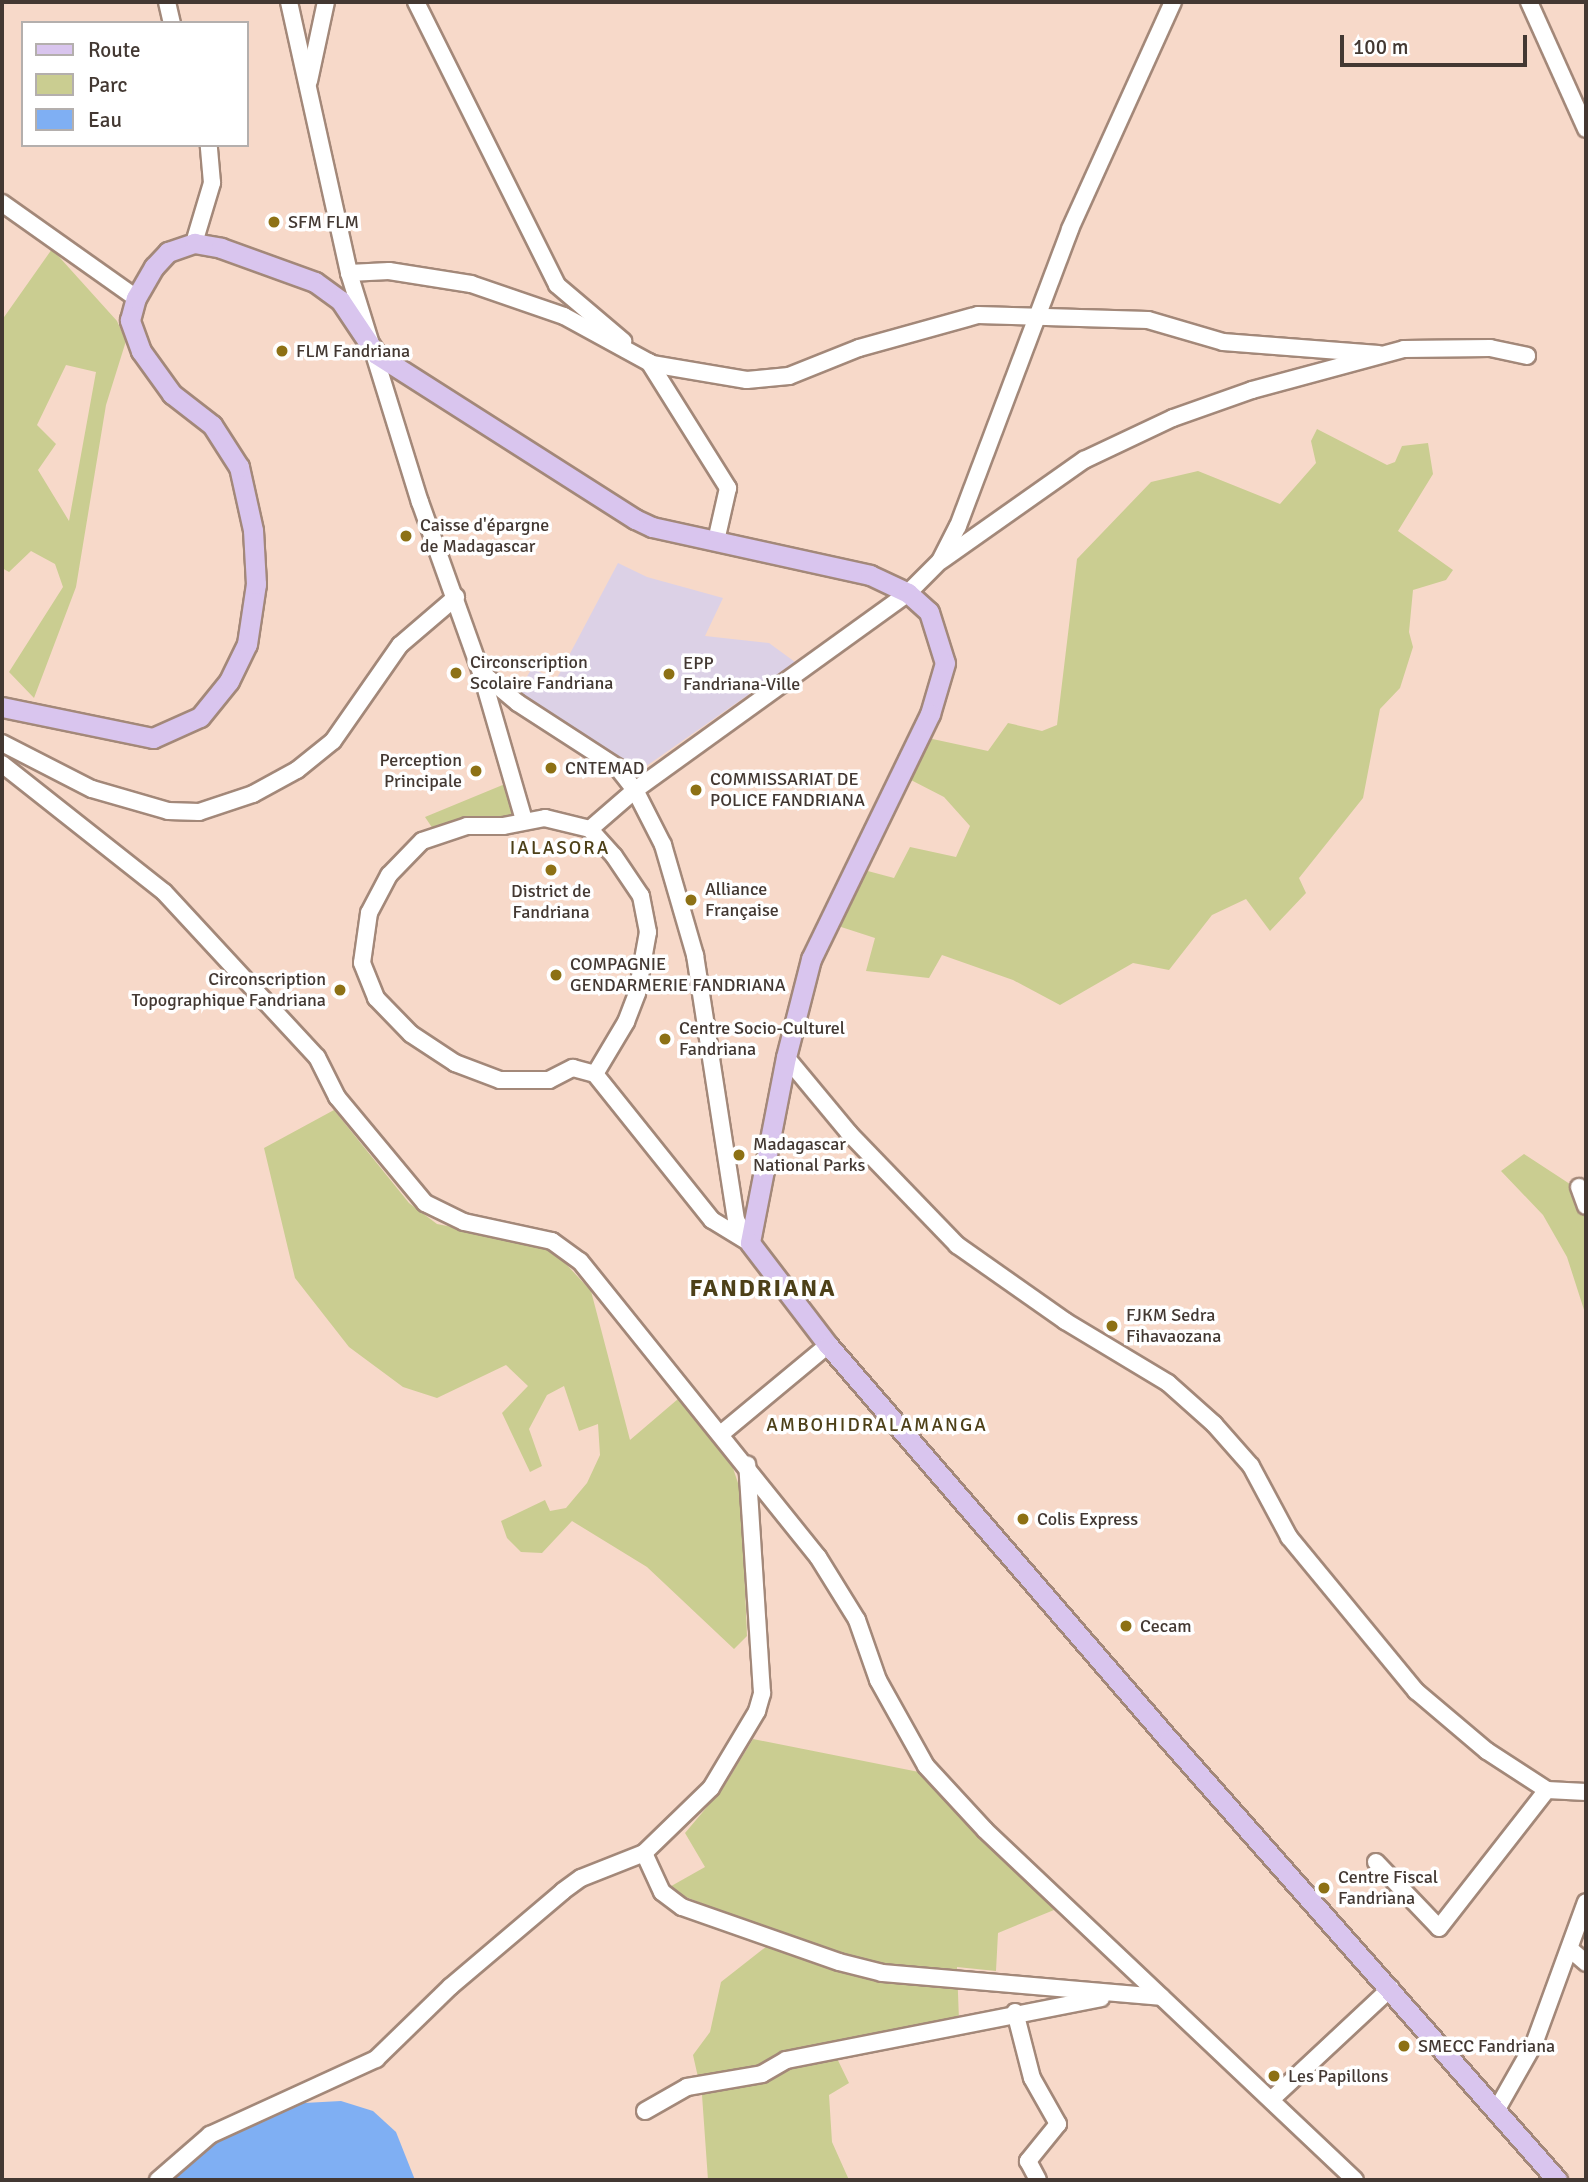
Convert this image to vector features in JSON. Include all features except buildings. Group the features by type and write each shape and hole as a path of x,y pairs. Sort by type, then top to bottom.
{"main road":[{"path":"2,707 153,738 200,716 229,681 247,644 256,583 252,520 239,467 212,425 172,394 141,351 130,320 136,298 168,252 194,243 221,248 315,282 340,300 376,354 635,519 716,541 870,575 908,593 929,612 945,663 930,714 811,959 786,1057 750,1244 828,1345 1160,1730 1391,1987 1557,2180"}],"street":[{"path":"167,2 172,21"},
{"path":"289,2 349,273 420,502 481,672 524,820"},
{"path":"307,86 326,2"},
{"path":"416,2 557,285 652,364 728,488 716,541"},
{"path":"940,561 958,526 1075,217 1173,2"},
{"path":"1529,2 1586,129"},
{"path":"194,243 212,183 209,147"},
{"path":"2,203 136,298"},
{"path":"349,273 389,271 471,284 564,316 652,364 747,380 789,376 859,348 978,315 1038,314 1148,320 1223,342 1380,354"},
{"path":"590,829 635,790 908,593 940,561 1084,460 1172,418 1380,354 1404,349 1490,348 1527,356"},
{"path":"2,743 92,789 168,811 199,812 253,794 297,770 332,741 400,645 456,597"},
{"path":"481,672 518,703 617,767 635,790 663,845 695,955 736,1220 750,1244"},
{"path":"2,764 164,892 317,1057 337,1097 425,1203 464,1222 524,1233 565,1249 617,1303 818,1556 857,1620 878,1680 926,1766 985,1830 1161,1997 1273,2098 1355,2180"},
{"path":"595,1074 626,1022 643,967 648,932 641,897 590,829 544,818 503,826 467,826 422,841 390,875 369,913 362,963 376,998 411,1034 455,1063 500,1080 549,1080 573,1068 595,1074 712,1220 750,1244"},
{"path":"786,1057 849,1133 957,1245 1065,1321 1168,1383 1214,1424 1251,1466 1289,1537 1416,1691 1487,1751 1547,1790 1586,1792"},
{"path":"1578,1187 1586,1206"},
{"path":"722,1433 828,1345"},
{"path":"158,2180 210,2135 376,2059 450,1987 563,1891 581,1878 644,1853 712,1788 757,1712 763,1673 755,1618 747,1464"},
{"path":"1376,1862 1439,1928 1547,1790"},
{"path":"644,1853 662,1892 682,1907 839,1962 882,1973 1012,1982 1115,1996 1161,1997"},
{"path":"1497,2109 1534,2044 1586,1902"},
{"path":"1570,1949 1586,1963"},
{"path":"1273,2098 1391,1987"},
{"path":"645,2111 687,2087 762,2074 786,2060 1015,2012 1115,1996"},
{"path":"1015,2012 1032,2078 1058,2124 1028,2161 1038,2180"}],"shaded area":[{"name":"EPP Fandriana-Ville","path":"618,563 647,577 723,598 705,636 769,643 795,662 635,774 518,692 532,668 556,680"}],"green space":[{"path":"52,249 117,321 126,341 106,405 76,587 34,698 9,672 63,587 55,564 31,551 9,572 2,568 2,320","holes":["66,365 96,372 69,521 38,470 56,444 37,425"]},
{"path":"1317,429 1387,465 1395,462 1402,446 1428,443 1433,474 1398,531 1453,570 1446,580 1413,590 1409,632 1413,647 1400,688 1380,709 1363,798 1299,878 1306,893 1270,931 1246,899 1212,915 1169,970 1133,963 1060,1005 1013,980 942,955 929,978 866,971 875,938 835,925 864,870 894,878 910,847 956,857 970,826 944,797 909,779 928,738 988,751 1008,723 1042,731 1057,725 1077,559 1151,482 1198,471 1280,504 1316,463 1311,441"},
{"path":"505,784 514,817 506,821 445,824 433,829 425,817"},
{"path":"334,1110 409,1203 437,1224 534,1243 555,1252 591,1291 630,1440 678,1399 733,1468 741,1492 747,1636 734,1649 647,1567 572,1521 542,1553 521,1552 507,1538 501,1521 545,1500 550,1511 566,1508 587,1483 600,1455 598,1424 579,1431 564,1386 547,1395 529,1429 542,1466 530,1472 502,1413 528,1386 506,1365 437,1398 403,1387 349,1347 295,1278 264,1148"},
{"path":"1524,1154 1576,1188 1586,1218 1586,1316 1567,1257 1543,1215 1501,1171"},
{"path":"753,1739 924,1773 1054,1910 998,1933 996,1971 957,1967 959,2020 831,2046 849,2083 829,2095 832,2142 849,2180 708,2180 702,2095 693,2055 710,2032 721,1982 781,1935 666,1889 705,1867 685,1833 723,1788"}],"water":[{"path":"341,2101 373,2111 396,2132 415,2180 168,2179 207,2148 245,2127 304,2103"}],"place":[{"name":"SFM FLM","path":"274,222"},
{"name":"FLM Fandriana","path":"282,351"},
{"name":"Caisse d'épargne de Madagascar","path":"406,536"},
{"name":"Circonscription Scolaire Fandriana","path":"456,673"},
{"name":"EPP Fandriana-Ville","path":"669,674"},
{"name":"CNTEMAD","path":"551,768"},
{"name":"Perception Principale","path":"476,771"},
{"name":"COMMISSARIAT DE POLICE FANDRIANA","path":"696,790"},
{"name":"District de Fandriana","path":"551,870"},
{"name":"Alliance Française","path":"691,900"},
{"name":"COMPAGNIE GENDARMERIE FANDRIANA","path":"556,975"},
{"name":"Circonscription Topographique Fandriana","path":"340,990"},
{"name":"Centre Socio-Culturel Fandriana","path":"665,1039"},
{"name":"Madagascar National Parks","path":"739,1155"},
{"name":"FJKM Sedra Fihavaozana","path":"1112,1326"},
{"name":"Colis Express","path":"1023,1519"},
{"name":"Cecam","path":"1126,1626"},
{"name":"Centre Fiscal Fandriana","path":"1324,1888"},
{"name":"SMECC Fandriana","path":"1404,2046"},
{"name":"Les Papillons","path":"1274,2076"}],"district":[{"name":"IALASORA","path":"560,849"},
{"name":"FANDRIANA","path":"763,1289"},
{"name":"AMBOHIDRALAMANGA","path":"877,1426"}]}
